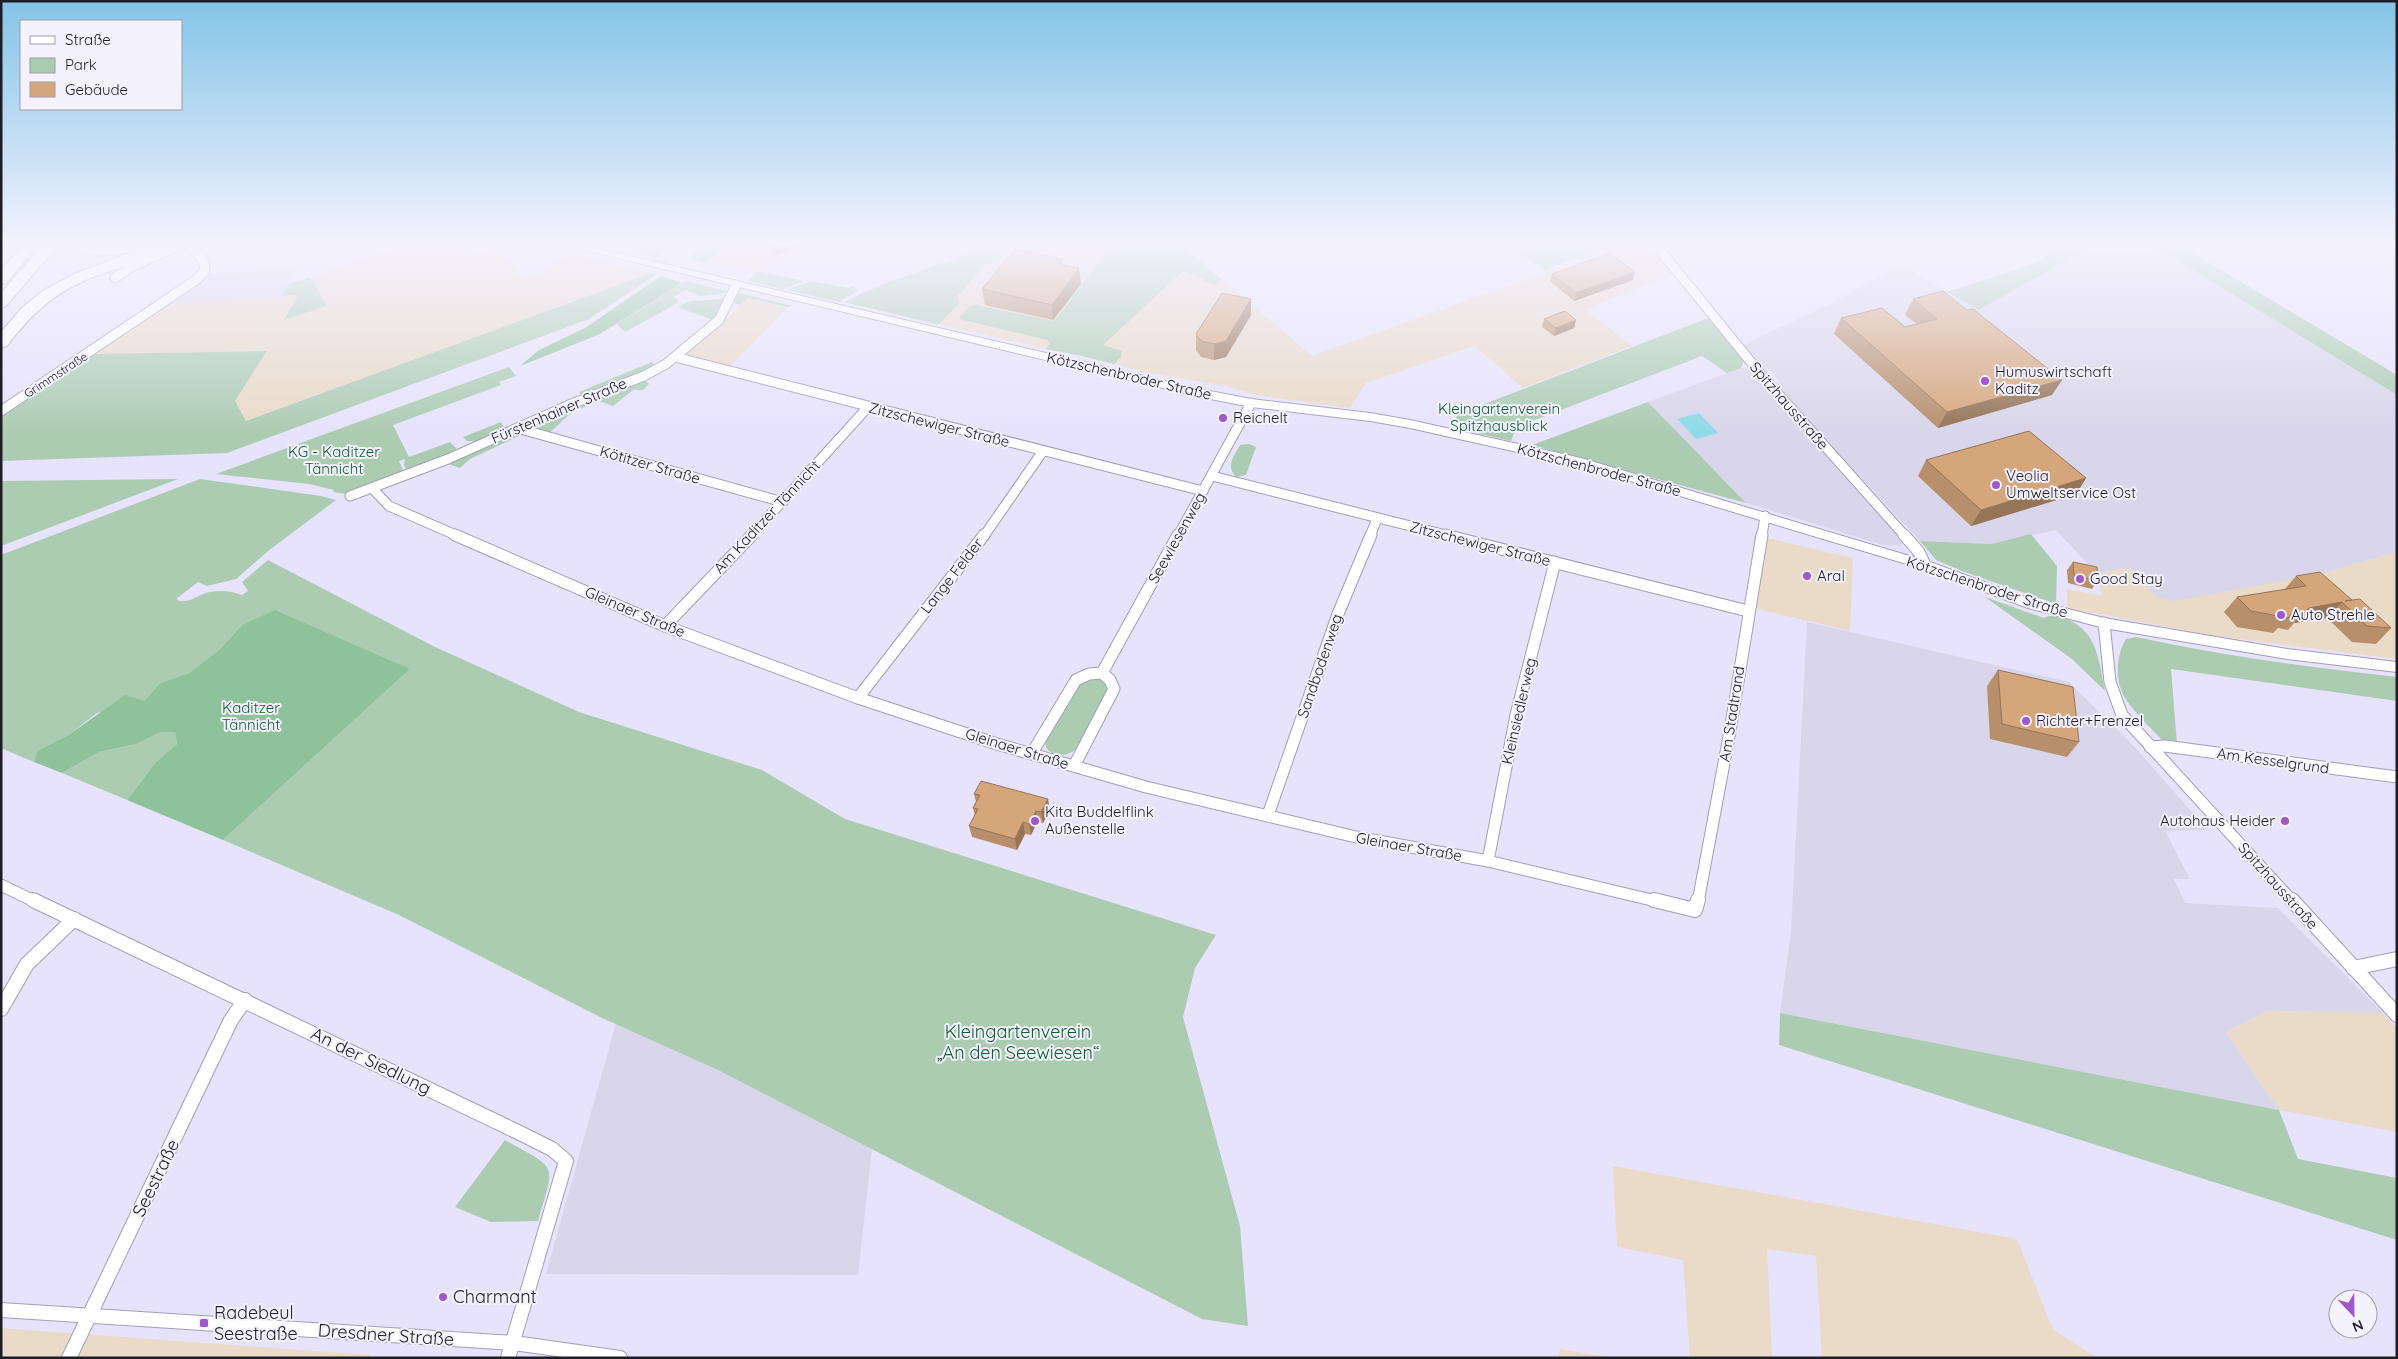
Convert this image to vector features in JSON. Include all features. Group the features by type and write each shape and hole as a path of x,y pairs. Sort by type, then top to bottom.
{"highway":[{"path":"1,343 26,312 33,306"}],"street":[{"name":"Grimmstraße","path":"1,411 157,306"},
{"name":"Fürstenhainer Straße","path":"350,496 448,459 569,405 644,376 675,357 719,320 726,306"},
{"name":"Kötzschenbroder Straße","path":"829,306 1251,403 1370,417 1410,424 1581,462 1925,565 2032,605 2104,623 2287,654 2397,667"},
{"name":"Spitzhausstraße","path":"1706,306 1764,378 1919,552 1925,565"},
{"name":"Zitzschewiger Straße","path":"675,357 1203,491"},
{"name":"Seewiesenweg","path":"1102,673 1251,403"},
{"name":"Am Kaditzer Tännicht","path":"664,626 783,502 868,407"},
{"name":"Kötitzer Straße","path":"517,428 783,502"},
{"name":"Lange Felder","path":"858,698 980,541 1043,451"},
{"name":"Zitzschewiger Straße","path":"1212,476 1748,611"},
{"name":"Gleinaer Straße","path":"372,488 389,506 664,626 858,698 1032,754 1146,787 1356,837 1488,861 1695,910"},
{"name":"Am Stadtrand","path":"1695,910 1697,908 1730,731 1748,611 1765,516"},
{"name":"Sandbodenweg","path":"1268,815 1338,614 1377,518"},
{"name":"Kleinsiedlerweg","path":"1488,861 1516,715 1555,562"},
{"name":"Spitzhausstraße","path":"2104,623 2110,685 2122,716 2397,1015"},
{"path":"1032,754 1076,680 1089,674 1102,673 1114,689 1074,766"},
{"name":"Am Kesselgrund","path":"2150,747 2166,746 2397,777"},
{"name":"An der Siedlung","path":"1,885 74,918 552,1149 566,1161 511,1350"},
{"path":"1,1009 27,964 74,918"},
{"path":"2353,968 2397,959"},
{"name":"Seestraße","path":"69,1358 231,1020 245,1000"},
{"name":"Dresdner Straße","path":"1,1310 90,1315 620,1358"}],"shaded area":[{"path":"164,306 292,306 285,320 325,306 560,306 246,421 235,401 267,351 93,354"},
{"path":"738,306 788,307 729,367 687,356 689,351"},
{"path":"863,306 1254,306 1312,356 1450,306 1592,306 1585,309 1632,346 1523,388 1475,346 1366,383 1350,408 1256,395 1226,386 1144,372 1078,355"},
{"path":"1825,306 1973,306 1979,310 1985,306 2252,306 2397,395 2397,552 2315,575 2174,601 2157,598 2128,567 2097,574 2056,530 1992,544 1920,541 1777,389 1780,382 1771,371 1758,367 1741,346"},
{"path":"1741,368 1752,369 1901,536 1903,543 1900,546 1883,545 1746,503 1648,402"},
{"path":"1699,413 1718,433 1696,439 1677,419"},
{"path":"1754,535 1853,558 1850,631 1746,606"},
{"path":"2397,552 2397,659 2215,636 2067,608 2067,589 2102,596 2097,574 2128,567 2157,598 2315,575"},
{"path":"1807,622 2069,682 2131,743 2208,830 2165,831 2190,879 2174,879 2185,903 2278,908 2383,1013 2268,1011 2226,1032 2279,1110 1780,1013 1791,931"},
{"path":"2268,1011 2383,1013 2397,1028 2397,1132 2279,1110 2226,1032"},
{"path":"616,1023 718,1070 872,1149 858,1275 546,1274"},
{"path":"1613,1166 2017,1239 2053,1330 2098,1358 1822,1358 1816,1256 1767,1249 1772,1358 1690,1358 1683,1260 1617,1247"},
{"path":"1,1328 370,1355 370,1358 1,1358"},
{"path":"1560,1349 1614,1358 1559,1358"}],"green space":[{"path":"292,306 326,306 284,320"},
{"path":"560,306 608,306 589,319 227,453 1,461 1,413 93,354 267,351 235,401 246,421"},
{"path":"617,306 644,306 600,334 520,366 539,350 585,328"},
{"path":"645,306 672,306 625,332 617,324"},
{"path":"678,306 721,306 713,320"},
{"path":"862,306 957,306 940,323 936,324"},
{"path":"982,306 1054,321 1065,306 1145,306 1103,345 1122,351 1121,357 1114,364 1045,349 1050,344 1047,340 959,319 968,307"},
{"path":"1973,306 1985,306 1979,310"},
{"path":"2252,306 2282,306 2397,375 2397,395"},
{"name":"Kleingartenverein Spitzhausblick","path":"1711,317 1745,358 1741,368 1727,373 1702,356 1516,427 1511,441 1451,427 1458,414"},
{"path":"652,362 655,366 582,396 579,392"},
{"name":"KG - Kaditzer Tännicht","path":"509,367 516,376 499,382 501,385 393,425 409,457 450,442 456,448 456,452 408,472 404,465 405,459 399,461 404,473 347,494 333,492 334,490 309,484 216,474"},
{"path":"644,379 649,384 643,390 633,390 613,406 599,401 572,412 547,435 536,429 573,406 610,391 613,394 624,389 622,386"},
{"path":"1648,402 1746,503 1532,445"},
{"path":"501,422 505,429 482,441 467,441 463,437"},
{"path":"516,432 523,434 470,459 460,468 448,464"},
{"path":"1249,444 1256,447 1246,475 1236,477 1231,469 1233,458 1240,445"},
{"path":"178,479 1,546 1,481"},
{"name":"Kleingartenverein „An den Seewiesen“","path":"200,479 321,496 336,500 268,551 236,579 207,586 198,582 176,599 180,601 214,591 227,591 242,595 248,591 242,582 268,560 435,647 579,712 762,770 845,819 1216,935 1195,968 1183,1017 1240,1226 1248,1326 1202,1319 718,1070 600,1017 399,915 223,840 410,669 242,625 219,650 189,673 160,683 144,701 97,713 70,734 37,751 34,762 3,749 1,750 1,555"},
{"path":"2031,534 2057,566 2056,604 1936,560 1920,541 1992,544"},
{"path":"1985,597 2044,618 2058,616 2077,625 2091,640 2095,649 2099,659 2105,691 2072,659"},
{"name":"Kaditzer Tännicht","path":"275,610 410,669 223,840 127,800 156,762 177,744 175,732 161,732 137,744 99,752 62,773 34,762 37,751 70,734 125,695 144,701 160,683 189,673 219,650 242,625"},
{"path":"2136,637 2266,660 2397,677 2397,701 2171,669 2177,744 2166,744 2129,704 2122,692 2118,679 2119,658 2123,645 2126,639"},
{"path":"1092,677 1104,680 1108,687 1108,695 1088,733 1079,746 1071,753 1061,755 1052,753 1048,750 1045,741 1076,686"},
{"path":"161,732 175,732 177,744 156,762 127,800 62,773 99,752 137,744"},
{"path":"1780,1013 2279,1110 2298,1159 2397,1178 2397,1240 1779,1045"},
{"path":"505,1140 544,1163 548,1170 548,1188 538,1221 491,1222 455,1207"}],"building":[{"path":"1213,306 1247,306 1226,341 1214,344 1201,341 1196,334"},
{"name":"Humuswirtschaft Kaditz","path":"1922,306 1962,306 1967,310 1973,309 2062,380 1947,412 1841,318 1882,308 1905,327 1937,319"},
{"path":"1565,311 1576,320 1556,328 1544,319"},
{"name":"Veolia Umweltservice Ost","path":"2029,431 2086,478 1981,510 1926,460"},
{"path":"2073,562 2097,567 2098,581 2074,575"},
{"path":"2320,572 2352,600 2345,601 2360,599 2391,628 2367,626 2342,602 2309,608 2303,614 2293,612 2288,618 2251,611 2237,597 2306,586 2296,576"},
{"path":"1998,670 2073,687 2079,742 2002,724"},
{"path":"981,781 1048,799 1041,812 1036,811 1029,824 1023,822 1015,839 969,826 978,809 973,808 980,795 974,794"}],"place":[{"name":"Humuswirtschaft Kaditz","path":"1985,381"},
{"name":"Reichelt","path":"1223,418"},
{"name":"Veolia Umweltservice Ost","path":"1996,485"},
{"name":"Aral","path":"1807,576"},
{"name":"Good Stay","path":"2080,579"},
{"name":"Auto Strehle","path":"2281,615"},
{"name":"Richter+Frenzel","path":"2026,721"},
{"name":"Kita Buddelflink Außenstelle","path":"1035,821"},
{"name":"Autohaus Heider","path":"2285,821"},
{"name":"Charmant","path":"443,1297"},
{"name":"Radebeul Seestraße","path":"204,1323"}]}
